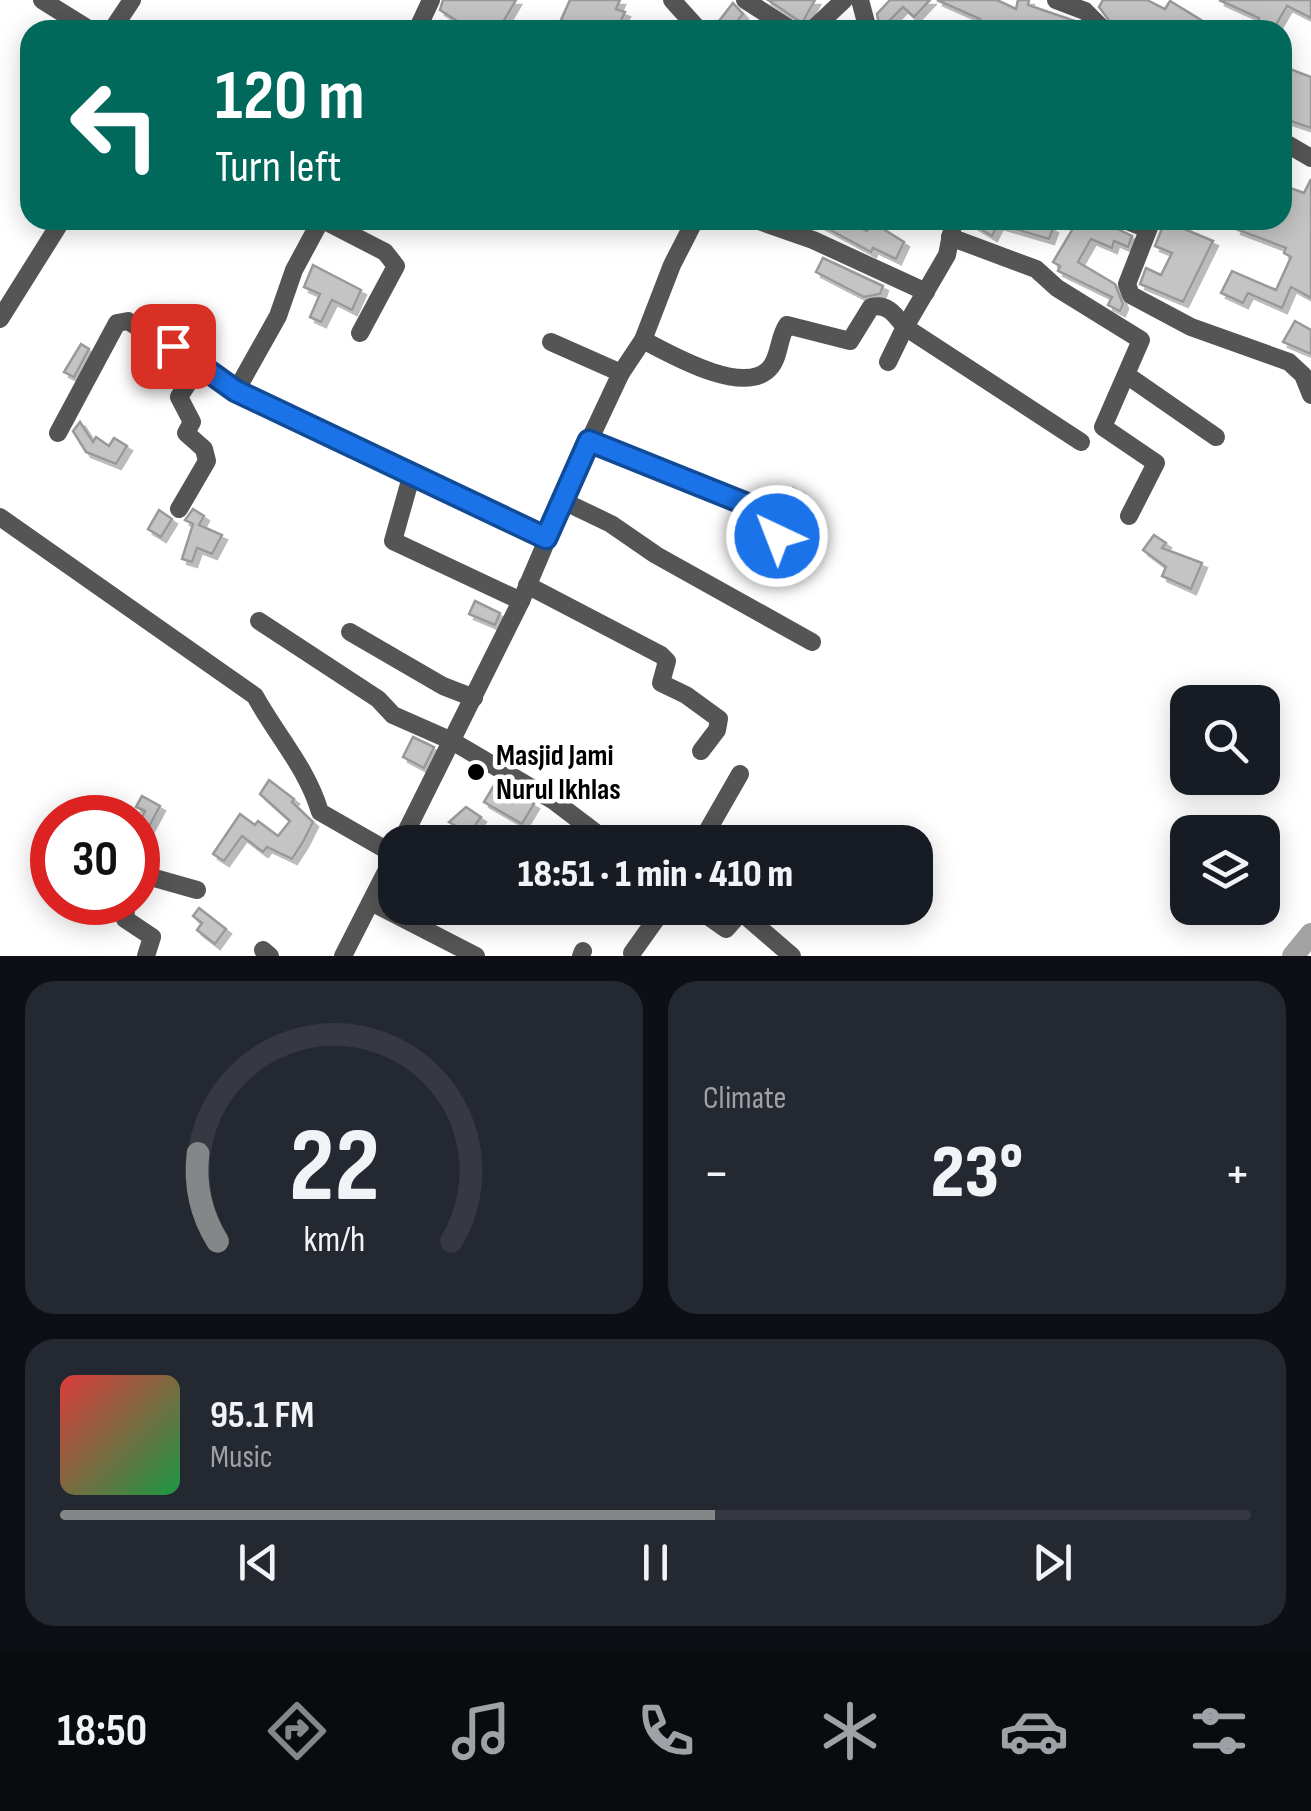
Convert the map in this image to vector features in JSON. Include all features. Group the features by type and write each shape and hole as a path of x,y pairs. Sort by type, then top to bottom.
{"street":[{"path":"42,0 68,7"},
{"path":"672,0 690,20"},
{"path":"745,0 776,20"},
{"path":"823,20 844,0"},
{"path":"1056,0 1085,10 1094,20"},
{"path":"0,319 56,230"},
{"path":"236,391 278,316 294,270 316,230"},
{"path":"342,230 385,252 396,266 360,333"},
{"path":"410,825 524,593 622,372 644,340 672,265 690,230"},
{"path":"784,230 926,292"},
{"path":"888,362 947,255 952,230"},
{"path":"954,230 1036,268 1057,288 1142,340"},
{"path":"1148,230 1127,284 1131,295 1191,327 1289,362 1303,374 1311,396"},
{"path":"1130,516 1156,463 1104,430 1142,340 1151,306"},
{"path":"644,340 706,370 759,375 771,368 789,324 850,340 871,307 889,308 905,327 1081,442"},
{"path":"58,432 120,321 133,323 236,391 546,538"},
{"path":"551,342 622,372"},
{"path":"179,508 208,456 188,439 186,433 192,422 179,397 199,366"},
{"path":"1128,376 1216,436"},
{"path":"589,441 771,514 778,526 771,552"},
{"path":"412,477 393,542 524,593 662,656 667,661 661,684 686,695 719,720 701,751"},
{"path":"563,500 812,642"},
{"path":"0,517 255,696 276,734 310,777 320,812 378,844"},
{"path":"259,621 378,699 393,715 452,740 554,801 586,825"},
{"path":"350,632 443,686 474,698"},
{"path":"711,825 740,774"},
{"path":"160,880 197,890"},
{"path":"342,956 378,888"},
{"path":"371,902 476,956"},
{"path":"134,925 152,938 146,956"},
{"path":"632,953 652,925"},
{"path":"757,925 792,956"}],"building":[{"path":"443,0 516,0 504,20 455,20 440,10"},
{"path":"570,0 620,0 616,9 625,12 621,20 561,20"},
{"path":"768,0 815,0 804,20"},
{"path":"890,0 930,0 914,17 903,7 890,20 878,20 877,14"},
{"path":"937,0 997,0 1016,9 1018,0 1029,0 1028,5 1072,20 979,20"},
{"path":"1103,0 1147,0 1165,9 1170,1 1201,20 1109,20 1099,7"},
{"path":"1219,0 1311,0 1311,18 1287,6 1279,20 1259,18"},
{"path":"733,3 743,14 738,20 720,20"},
{"path":"1292,70 1311,77 1311,128 1292,121"},
{"path":"1311,179 1311,298 1291,287 1282,308 1248,293 1243,303 1221,293 1232,271 1276,290 1291,257 1284,253 1286,248 1239,230 1292,230 1292,189 1304,193"},
{"path":"830,230 885,230 904,242 896,259 873,248 871,252"},
{"path":"1018,230 1052,230 1049,239"},
{"path":"1072,230 1120,230 1132,236 1128,247 1114,241 1112,248 1091,239 1078,262 1115,284 1123,304 1120,311 1108,305 1112,297 1058,271 1060,266 1053,262"},
{"path":"1161,230 1187,230 1213,241 1183,302 1140,284 1146,268 1161,275 1172,253 1155,246"},
{"path":"823,258 883,286 880,294 864,297 816,272"},
{"path":"313,265 361,290 352,310 332,300 321,322 310,317 320,294 304,287"},
{"path":"1295,321 1311,330 1311,354 1283,342"},
{"path":"81,344 89,349 74,377 64,372"},
{"path":"80,422 93,442 96,437 109,446 114,438 127,446 116,464 86,452 73,431"},
{"path":"793,488 805,494 795,517 783,510"},
{"path":"193,509 204,516 199,525 222,535 212,554 197,548 192,562 182,559 193,524 185,520"},
{"path":"159,510 172,519 161,537 148,529"},
{"path":"1154,535 1166,543 1162,548 1202,563 1191,589 1162,576 1166,567 1143,550"},
{"path":"475,601 500,613 495,625 469,614"},
{"path":"413,737 434,747 424,768 403,757"},
{"path":"269,780 294,799 292,802 313,822 292,859 267,847 263,852 242,836 224,861 213,854 240,814 278,836 290,821 260,794"},
{"path":"496,782 534,804 522,824 484,802"},
{"path":"466,807 481,817 475,825 449,822"},
{"path":"199,908 226,929 215,944 197,930 202,923 193,916"}],"waterway":[{"path":"1293,956 1311,934"}],"place":[{"name":"Masjid Jami Nurul Ikhlas","path":"476,772"}],"route":[{"path":"173,346 236,391 546,538 589,441 771,514 778,526 777,536"}]}
